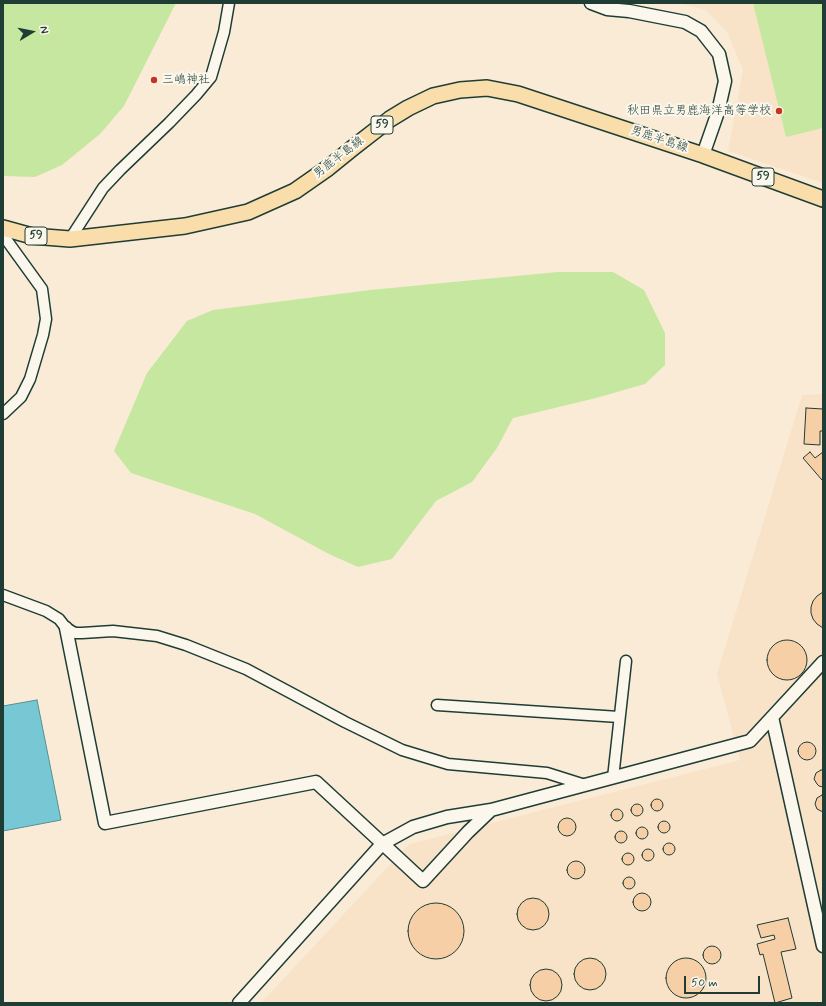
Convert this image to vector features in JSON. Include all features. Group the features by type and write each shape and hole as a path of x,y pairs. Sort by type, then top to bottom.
{"main road":[{"name":"男鹿半島線","path":"3,228 32,236 70,239 185,226 248,212 295,191 328,168 390,119 408,108 433,96 460,90 487,88 518,94 704,155 823,199"}],"street":[{"path":"70,239 102,188 169,123 211,77 224,32 229,3"},
{"path":"591,3 607,9 629,11 685,22 701,31 719,54 726,81 704,155"},
{"path":"3,235 42,289 46,319 43,335 30,379 21,397 3,414"},
{"path":"3,595 46,611 59,619 66,628 74,633 82,634 113,631 157,636 186,645 246,669 345,722 402,750 448,764 547,773 585,785"},
{"path":"66,628 105,823 316,782 423,881 468,832 491,810"},
{"path":"613,778 626,661"},
{"path":"240,1003 382,844 414,827 448,817 491,810 750,741 823,662"},
{"path":"437,705 619,717"},
{"path":"772,717 823,946"}],"shaded area":[{"name":"秋田県立男鹿海洋高等学校","path":"677,3 823,3 823,183 728,151 743,70 727,32 706,10"},
{"path":"823,394 823,1003 261,1003 409,844 740,760 717,674 802,395"}],"green space":[{"path":"3,3 176,3 124,106 100,134 62,165 35,177 3,176"},
{"path":"753,3 823,3 823,128 786,137"},
{"path":"558,272 613,272 644,290 665,333 665,365 645,384 596,398 513,418 497,448 472,482 436,501 392,559 358,567 329,554 255,514 131,473 114,451 147,373 187,321 213,310 370,290"}],"water":[{"path":"37,700 61,820 3,831 3,706"}],"building":[{"path":"806,408 823,409 823,431 820,431 820,445 804,444"},
{"path":"810,452 815,458 823,452 822,480 803,458"},
{"path":"823,592 823,628 813,619 811,607 817,596"},
{"path":"783,640 791,640 798,643 804,649 807,660 804,671 798,677 791,680 783,680 776,677 770,671 767,664 767,656 770,649 776,643"},
{"path":"807,742 813,745 816,751 813,757 807,760 801,757 798,751 801,745"},
{"path":"823,770 823,787 819,786 814,779 816,773"},
{"path":"822,795 823,812 817,809 815,804 817,798"},
{"path":"655,799 659,799 663,805 659,811 655,811 651,807 651,803"},
{"path":"635,804 639,804 643,810 639,816 635,816 631,812 631,808"},
{"path":"615,809 619,809 623,815 619,821 615,821 611,817 611,813"},
{"path":"567,818 573,821 576,827 573,833 567,836 561,833 558,827 561,821"},
{"path":"662,821 666,821 670,827 666,833 662,833 658,829 658,825"},
{"path":"640,827 644,827 648,833 644,839 640,839 636,835 636,831"},
{"path":"619,831 623,831 627,837 623,843 619,843 615,839 615,835"},
{"path":"667,843 671,843 675,849 671,855 667,855 663,851 663,847"},
{"path":"646,849 650,849 654,855 650,861 646,861 642,857 642,853"},
{"path":"626,853 630,853 634,859 630,865 626,865 622,861 622,857"},
{"path":"576,861 582,864 585,870 582,876 576,879 570,876 567,870 570,864"},
{"path":"627,877 631,877 635,883 631,889 627,889 623,885 623,881"},
{"path":"642,893 648,896 651,902 648,908 642,911 636,908 633,902 636,896"},
{"path":"533,898 544,903 549,914 544,925 533,930 522,925 517,914 522,903"},
{"path":"436,903 447,905 456,911 462,920 464,931 462,942 456,951 447,957 436,959 425,957 416,951 410,942 408,931 410,920 416,911 425,905"},
{"path":"788,918 796,949 781,952 792,998 775,1003 763,954 760,955 757,944 775,939 774,935 761,938 757,925"},
{"path":"712,946 718,949 721,955 718,961 712,964 706,961 703,955 706,949"},
{"path":"590,958 601,963 606,974 601,985 590,990 579,985 574,974 579,963"},
{"path":"682,958 690,958 697,961 703,967 706,978 703,989 697,995 690,998 682,998 675,995 669,989 666,982 666,974 669,967 675,961"},
{"path":"546,969 557,974 562,985 557,996 546,1001 535,996 530,985 535,974"}],"place":[{"name":"三嶋神社","path":"154,80"},
{"name":"秋田県立男鹿海洋高等学校","path":"779,111"}]}
